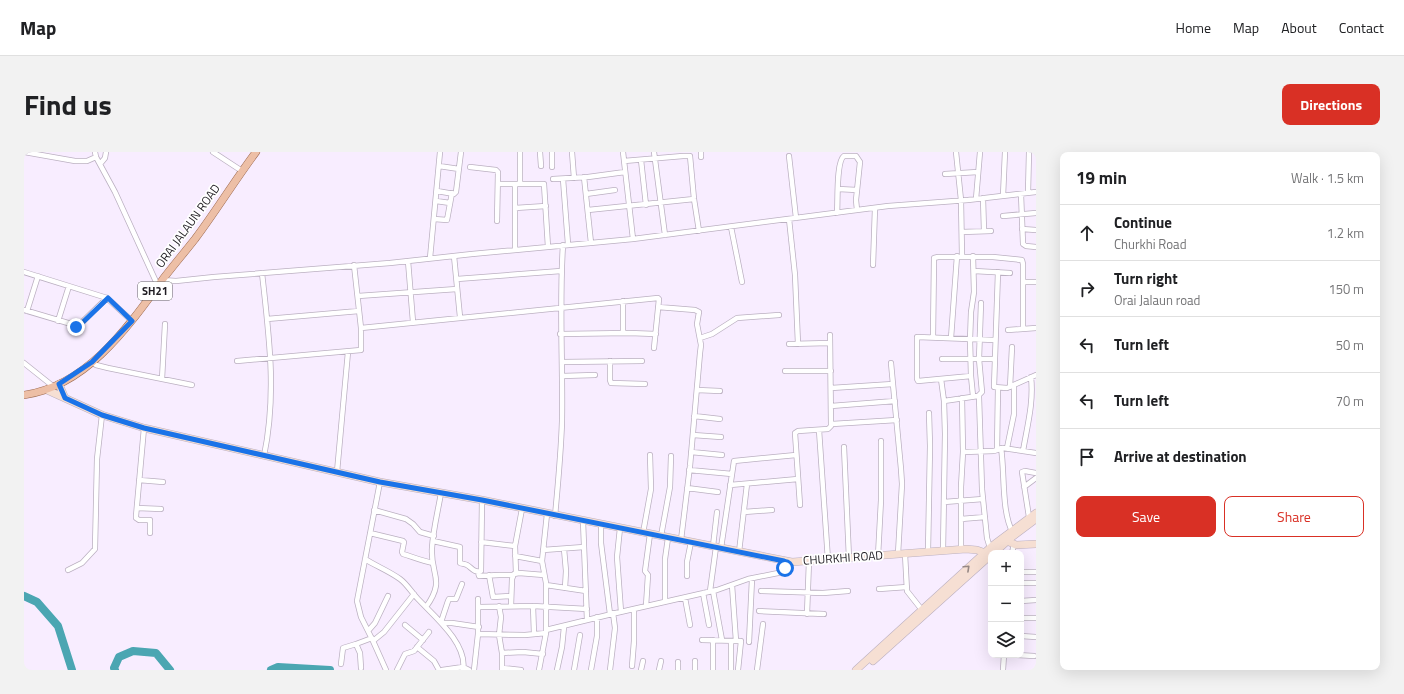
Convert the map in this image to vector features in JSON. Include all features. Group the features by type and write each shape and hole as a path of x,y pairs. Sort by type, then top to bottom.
{"main road":[{"name":"ORAI JALAUN ROAD","path":"24,395 53,387 92,362 132,321 195,238 256,152"}],"street":[{"path":"24,152 83,161 96,155 160,283 633,239 857,210 1036,192"},
{"path":"58,158 60,152"},
{"path":"100,164 105,158 106,152"},
{"path":"214,152 242,171"},
{"path":"430,258 440,152"},
{"path":"437,191 452,193 457,191 461,152"},
{"path":"515,250 515,208 520,152"},
{"path":"540,152 541,166"},
{"path":"552,152 552,167"},
{"path":"572,152 574,178"},
{"path":"623,152 624,172 633,239"},
{"path":"654,152 665,235"},
{"path":"951,338 962,232 961,200 956,152"},
{"path":"976,199 980,152"},
{"path":"1003,196 1005,152"},
{"path":"1028,152 1028,193"},
{"path":"624,161 655,159 683,154 690,156 699,231"},
{"path":"789,156 796,218"},
{"path":"837,213 840,159 844,156 856,156 860,162 856,200 857,210"},
{"path":"641,160 646,204"},
{"path":"439,166 459,169"},
{"path":"470,167 498,171 497,221"},
{"path":"553,179 624,172"},
{"path":"945,174 978,172"},
{"path":"584,177 591,243"},
{"path":"555,516 560,465 562,362 560,334 562,271 566,245 563,178"},
{"path":"498,184 544,184 548,247"},
{"path":"838,189 857,190"},
{"path":"586,194 615,190"},
{"path":"434,219 448,220 452,193"},
{"path":"1021,194 1024,246 1036,247"},
{"path":"983,198 984,231"},
{"path":"588,210 694,199"},
{"path":"436,201 450,203"},
{"path":"515,208 546,206"},
{"path":"873,265 875,208"},
{"path":"1003,216 1036,213"},
{"path":"789,219 795,281 798,344"},
{"path":"731,227 742,282"},
{"path":"1022,229 1036,230"},
{"path":"962,232 991,231"},
{"path":"454,256 460,317"},
{"path":"933,337 934,258 938,256 973,256 1022,260 1023,329"},
{"path":"973,256 974,292 971,312 971,376 976,396 980,400 983,499 989,550"},
{"path":"408,261 413,322"},
{"path":"237,361 361,350 361,328 354,265"},
{"path":"456,279 562,271"},
{"path":"974,271 1010,273"},
{"path":"24,272 108,298 132,321"},
{"path":"998,272 994,387 998,388 1012,386 1036,375"},
{"path":"262,273 270,358 271,404 270,422 264,456"},
{"path":"38,276 25,311 78,326 108,298"},
{"path":"1023,282 1036,282"},
{"path":"58,321 69,286"},
{"path":"358,296 457,289"},
{"path":"361,328 658,298 654,348"},
{"path":"623,301 623,333"},
{"path":"944,401 976,396 982,392 980,359 981,304"},
{"path":"658,307 699,312 697,324 701,344 693,435 680,540"},
{"path":"267,319 359,311"},
{"path":"700,338 712,334 737,318 779,315"},
{"path":"162,379 165,324"},
{"path":"1008,330 1036,328"},
{"path":"560,334 656,334"},
{"path":"800,505 794,436 796,431 828,429 832,424 830,335"},
{"path":"971,376 921,381 917,379 916,338 933,337 970,340 995,340"},
{"path":"789,344 830,343"},
{"path":"1008,448 1014,414 1012,347"},
{"path":"337,472 348,352"},
{"path":"942,359 995,359"},
{"path":"610,361 611,383 645,384"},
{"path":"562,362 642,361"},
{"path":"92,362 96,365 108,368 192,385"},
{"path":"24,363 65,398"},
{"path":"891,363 901,457 901,554 906,587 910,595 922,610"},
{"path":"785,371 831,371"},
{"path":"562,376 595,375"},
{"path":"1023,451 1032,394 1031,377"},
{"path":"941,379 944,401 945,434 943,551"},
{"path":"832,388 893,384"},
{"name":"CHURKHI ROAD","path":"53,387 65,398 102,415 144,428 380,482 482,500 555,516 583,520 784,561 828,560 961,550 988,553"},
{"path":"998,388 999,449 1008,520 1013,533"},
{"path":"697,390 720,391"},
{"path":"961,550 963,452 962,398"},
{"path":"832,406 895,401"},
{"path":"928,552 930,446 929,413"},
{"path":"68,570 82,563 95,549 97,459 102,415"},
{"path":"694,416 720,419"},
{"path":"832,424 897,420"},
{"path":"144,428 136,516 137,520 150,520 150,533"},
{"path":"819,430 828,560"},
{"path":"693,435 721,437"},
{"path":"878,556 881,500 881,441"},
{"path":"844,447 849,558"},
{"path":"963,452 981,452 1008,448 1036,453"},
{"path":"691,452 722,455"},
{"path":"646,606 648,575 645,571 651,489 650,455"},
{"path":"722,640 719,618 712,591 717,547 732,474 733,462 736,460 796,455"},
{"path":"665,602 665,537 670,487 671,456"},
{"path":"689,470 732,474"},
{"path":"1033,518 1024,487 1022,472 1025,471 1036,473"},
{"path":"730,484 747,484 798,478"},
{"path":"1024,487 1036,478"},
{"path":"139,480 163,482"},
{"path":"380,482 357,601 361,617 386,670"},
{"path":"738,552 747,484"},
{"path":"687,488 718,492"},
{"path":"426,607 431,600 437,585 432,548 441,493"},
{"path":"944,502 983,499"},
{"path":"478,572 482,569 482,500"},
{"path":"137,508 161,509"},
{"path":"511,606 515,546 522,509"},
{"path":"374,510 406,520 413,524 420,532 434,539 460,547 460,563 468,565 469,569 478,572 479,576 514,574 544,575"},
{"path":"744,512 772,510"},
{"path":"717,512 717,547"},
{"path":"994,550 1033,518 1036,513"},
{"path":"539,670 546,632 546,585 542,561 547,514"},
{"path":"961,519 985,517"},
{"path":"583,520 588,620"},
{"path":"601,524 601,543 615,634 610,670"},
{"path":"620,528 617,556 621,612"},
{"path":"370,533 402,540 404,542 403,554 415,557 417,560 433,563"},
{"path":"1007,541 1036,544"},
{"path":"1007,541 1011,550"},
{"path":"481,542 515,546"},
{"path":"687,576 687,562 691,542"},
{"path":"543,550 584,547"},
{"path":"564,549 566,571 565,588"},
{"path":"856,670 922,610 988,555"},
{"path":"863,670 988,555"},
{"path":"515,556 542,561"},
{"path":"365,560 401,579 442,623 460,651 463,669"},
{"path":"478,634 534,634 546,632 597,617 685,598 783,572 785,570 784,561"},
{"path":"807,614 809,561"},
{"path":"1024,572 1036,572"},
{"path":"489,575 492,596 495,598 501,623 500,635 502,669 521,670"},
{"path":"748,642 752,579"},
{"path":"1024,583 1036,583"},
{"path":"442,623 448,601 456,599 462,584"},
{"path":"546,585 586,591"},
{"path":"731,670 733,641 732,585"},
{"path":"879,589 906,587"},
{"path":"761,591 848,591"},
{"path":"703,593 709,624"},
{"path":"341,664 343,648 372,639 384,632 414,594"},
{"path":"368,631 375,623 388,596"},
{"path":"495,598 511,596"},
{"path":"685,598 690,625"},
{"path":"474,670 479,627 478,599"},
{"path":"1024,600 1036,600"},
{"path":"479,607 533,606 587,608"},
{"path":"533,606 534,634"},
{"path":"632,666 635,626 634,609"},
{"path":"760,611 824,614"},
{"path":"591,670 597,636 597,617"},
{"path":"1024,618 1036,618"},
{"path":"442,623 479,627"},
{"path":"405,624 423,640"},
{"path":"757,670 763,624"},
{"path":"557,670 562,647 564,627"},
{"path":"398,670 405,654 412,653 429,632"},
{"path":"574,670 580,635"},
{"path":"1024,636 1036,636"},
{"path":"702,640 741,641 742,643 738,670"},
{"path":"713,640 713,670"},
{"path":"356,644 360,653 361,668"},
{"path":"417,647 434,661 442,670 469,670"},
{"path":"502,653 522,652 542,654"},
{"path":"1024,655 1034,656"},
{"path":"1003,670 1004,658"},
{"path":"642,670 643,661"},
{"path":"659,670 661,661"},
{"path":"695,661 695,670"},
{"path":"678,662 678,670"}],"waterway":[{"path":"24,596 37,602 58,626 72,670"},
{"path":"115,670 114,668 119,657 133,651 156,653 170,670"},
{"path":"271,670 278,667 330,670"}],"route":[{"path":"76,327 80,325 108,298 132,321 92,362 59,384 65,398 102,415 144,428 380,482 482,500 555,516 583,520 784,561 785,568"}]}
